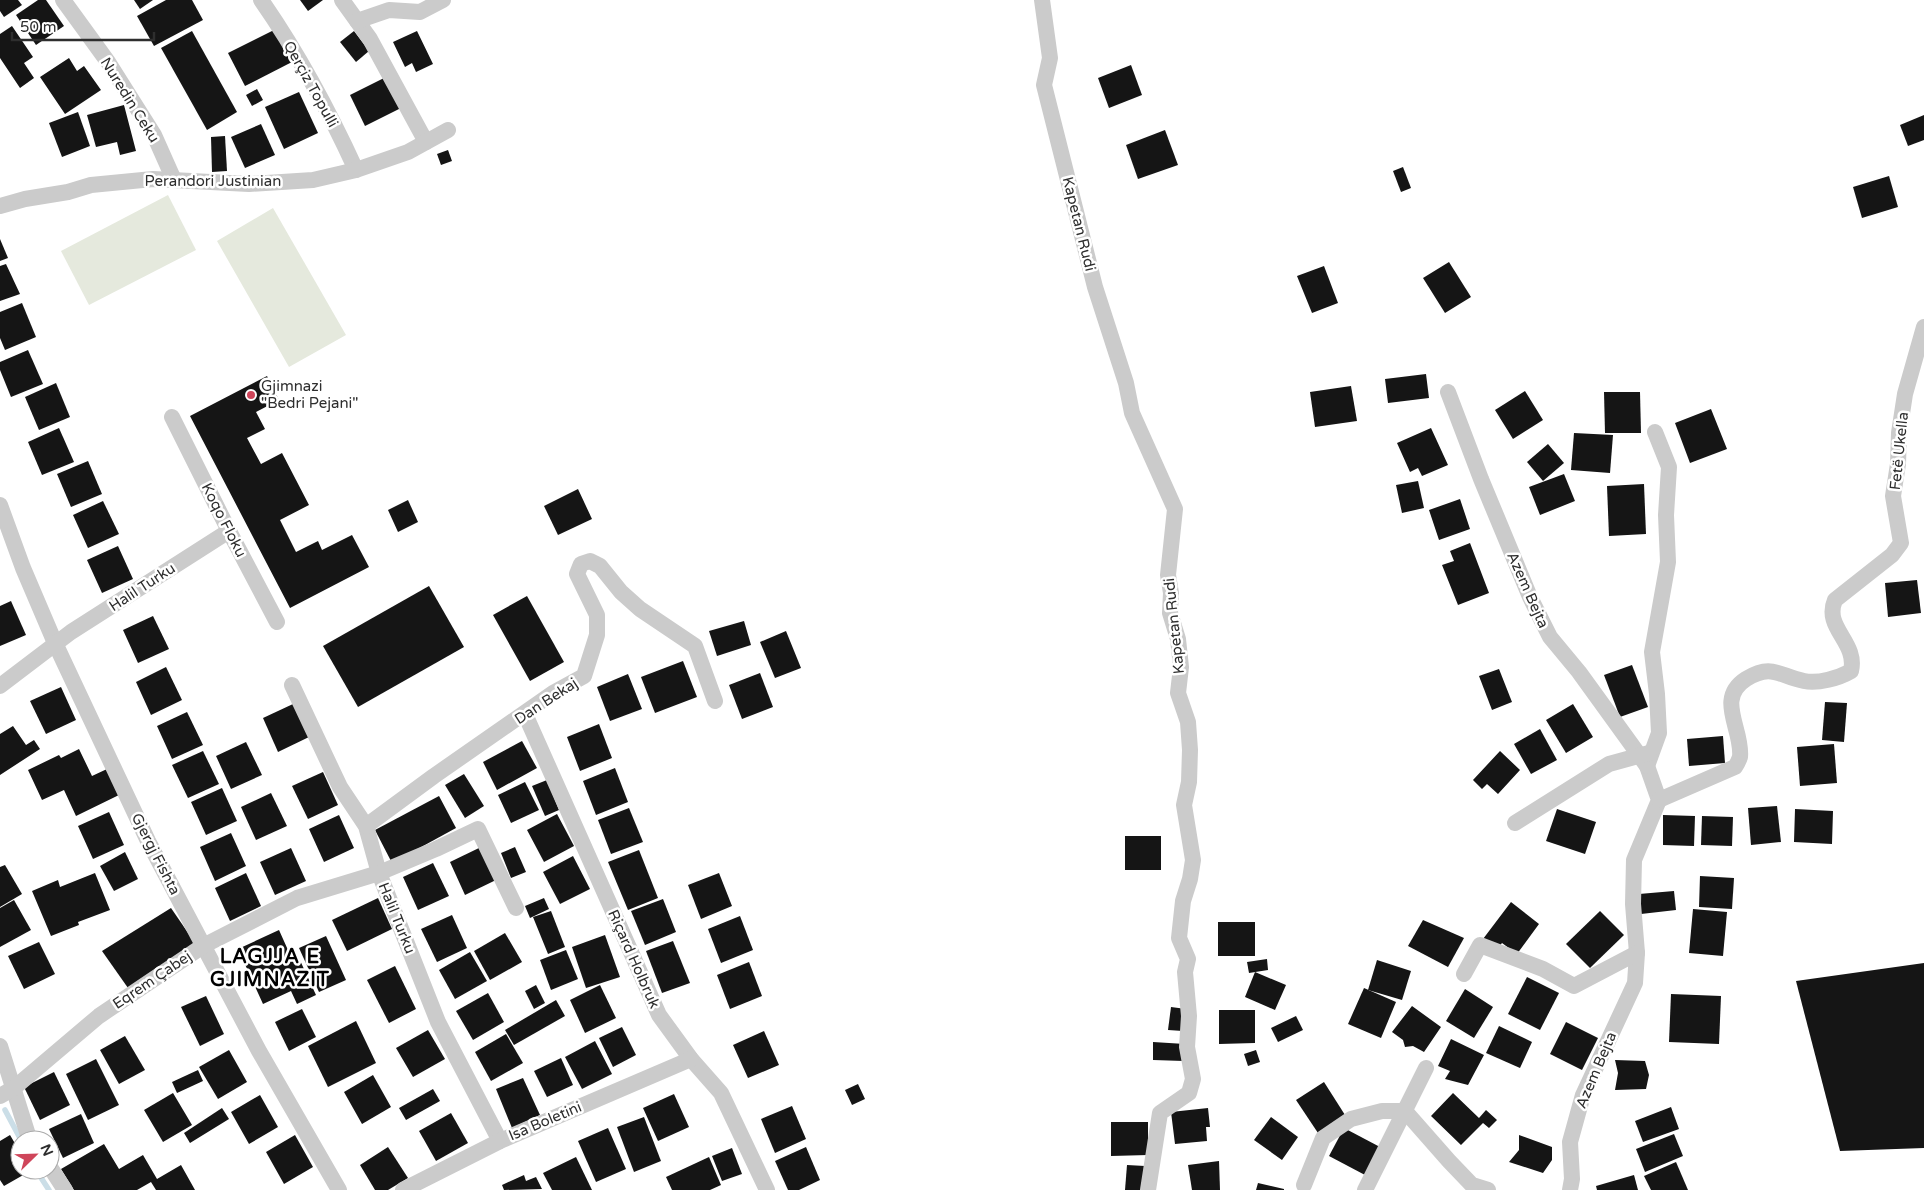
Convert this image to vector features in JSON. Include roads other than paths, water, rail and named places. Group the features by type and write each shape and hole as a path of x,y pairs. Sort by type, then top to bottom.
{"street":[{"name":"Nuredin Ceku","path":"64,0 108,62 154,135 174,180"},
{"name":"Qerçiz Topulli","path":"261,0 274,18 332,117 356,170"},
{"path":"342,0 370,39 426,142"},
{"path":"357,22 389,10 420,12 443,0"},
{"name":"Kapetan Rudi","path":"1042,0 1050,58 1044,85 1095,287 1126,383 1132,414 1175,509 1168,575 1171,593 1170,613 1178,639 1181,667 1178,693 1188,722 1190,750 1189,782 1184,805 1193,860 1190,879 1183,901 1179,938 1188,959 1185,972 1190,1016 1187,1047 1193,1079 1189,1092 1160,1113 1148,1190"},
{"name":"Perandori Justinian","path":"0,206 26,199 68,192 91,185 153,179 249,184 313,180 356,170 408,152 448,130"},
{"name":"Fetë Ukella","path":"1659,800 1735,767 1740,757 1731,705 1731,694 1747,678 1763,671 1778,672 1805,681 1841,677 1851,671 1852,653 1832,620 1832,609 1836,600 1892,555 1901,544 1893,496 1898,464 1899,433 1905,394 1924,327"},
{"name":"Azem Bejta","path":"1448,392 1514,560 1550,637 1646,758 1659,800 1634,860 1632,904 1637,953 1635,983 1583,1094 1570,1142 1572,1179 1570,1190"},
{"name":"Koqo Floku","path":"172,417 277,622"},
{"path":"1515,823 1609,764 1646,758 1659,732 1652,652 1668,562 1666,515 1669,467 1655,432"},
{"name":"Gjergj Fishta","path":"0,505 23,568 55,643 148,841 259,1051 339,1190"},
{"name":"Halil Turku","path":"0,686 55,643 229,531"},
{"name":"Dan Bekaj","path":"366,826 553,693 584,676 597,635 597,615 577,574 581,564 590,561 600,566 621,592 640,609 695,646 715,701"},
{"path":"292,685 340,788 366,826 379,873"},
{"name":"Riçard Holbruk","path":"525,714 659,1015 690,1060 721,1093 767,1190"},
{"name":"Halil Turku","path":"500,1140 438,1022 379,873 478,829 516,908"},
{"name":"Eqrem Çabej","path":"7,1092 99,1016 203,946 297,898 379,873"},
{"path":"1464,974 1480,945 1543,969 1574,986 1637,953"},
{"path":"0,1046 7,1092 26,1130"},
{"name":"Isa Boletini","path":"403,1190 500,1140 690,1060"},
{"path":"1365,1190 1426,1068"},
{"path":"1304,1185 1323,1138 1351,1119 1382,1110 1405,1111 1448,1161 1472,1185 1488,1190"}],"waterway":[{"path":"5,1110 16,1130"},
{"path":"42,1180 49,1190"}],"place":[{"name":"Gjimnazi \"Bedri Pejani\"","path":"251,395"}],"district":[{"name":"LAGJJA E GJIMNAZIT","path":"270,968"}]}
